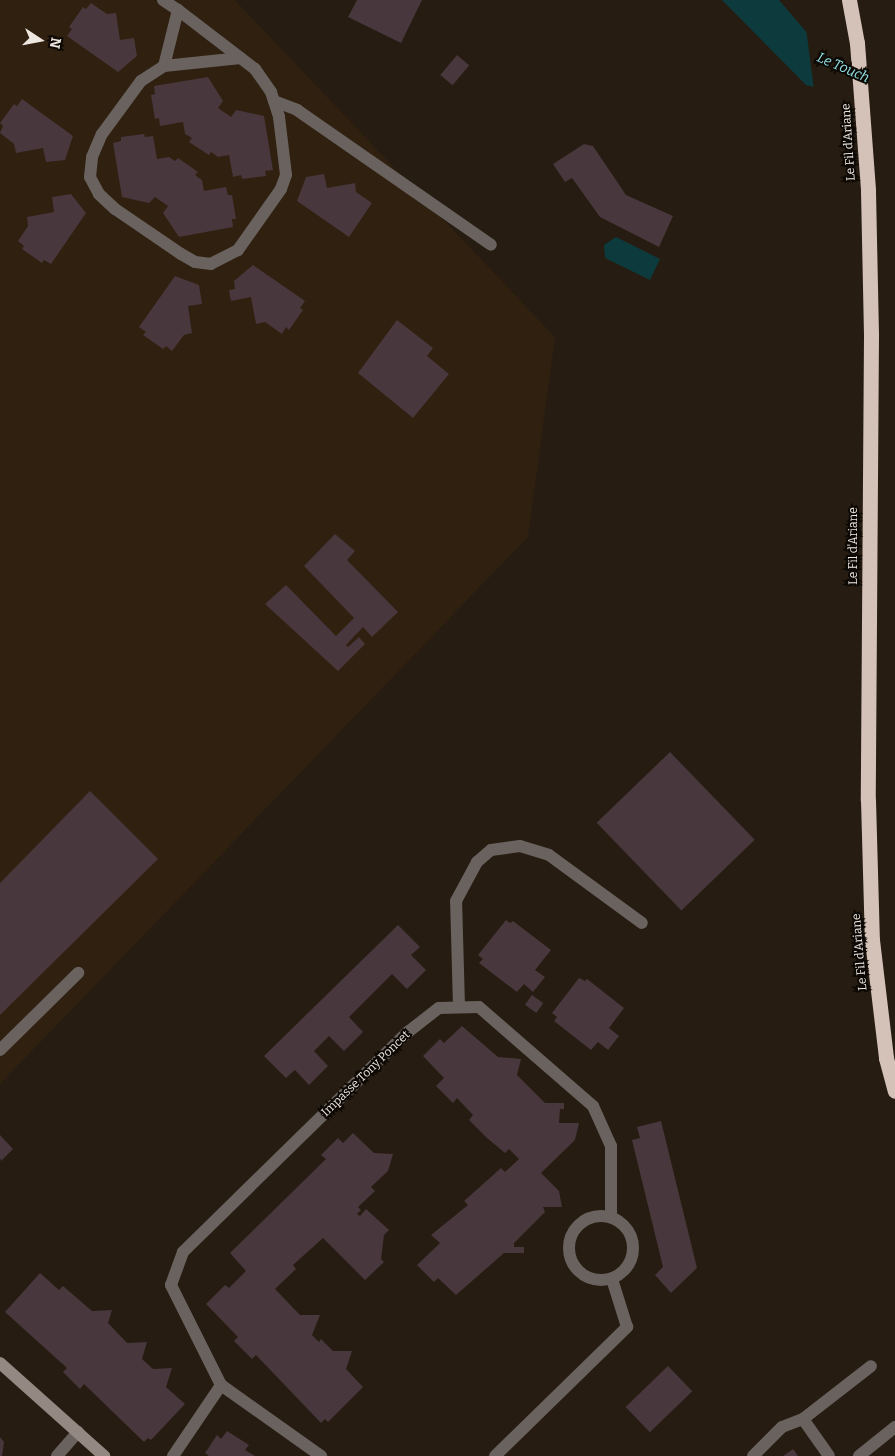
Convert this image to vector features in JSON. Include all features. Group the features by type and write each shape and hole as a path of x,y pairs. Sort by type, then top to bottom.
{"highway":[{"name":"Le Fil d'Ariane","path":"849,0 857,44 868,191 871,345 868,800 872,940 886,1058 895,1091"}],"street":[{"path":"163,0 178,10 241,58 255,69 274,101 279,117 286,175 281,189 238,250 212,264 195,262 114,209 99,194 90,177 92,158 102,134 141,81 164,66 241,58"},
{"path":"164,66 178,10"},
{"path":"274,101 297,110 491,245"},
{"path":"458,1006 456,901 477,862 491,850 520,846 549,855 642,923"},
{"path":"0,1050 78,973"},
{"name":"Impasse Tony Poncet","path":"321,1456 221,1384 170,1286 184,1252 408,1032 439,1008 458,1006 479,1007 593,1106 611,1146 611,1215"},
{"path":"611,1215 630,1231 634,1251 623,1273 612,1280 602,1281 582,1275 568,1253 572,1232 589,1216 611,1215"},
{"path":"495,1456 627,1327 612,1280"},
{"path":"0,1363 104,1456"},
{"path":"753,1456 782,1427 803,1420 871,1366"},
{"path":"173,1456 221,1384"},
{"path":"803,1420 829,1456"},
{"path":"860,1456 895,1427"},
{"path":"57,1456 78,1432"}],"shaded area":[{"path":"0,0 235,0 555,337 528,537 0,1084"}],"water":[{"path":"722,0 779,0 815,42 851,97 806,85"},
{"path":"616,237 660,259 650,280 605,258 604,245"}],"pier":[{"path":"806,28 817,40 851,59 885,72 895,72 895,105 814,90"}],"building":[{"path":"357,0 422,0 401,43 348,17"},
{"path":"91,3 107,14 116,13 120,40 134,38 137,56 118,72 67,36 72,29 69,27 83,7 86,9"},
{"path":"457,55 469,65 453,85 440,75"},
{"path":"208,77 223,101 218,108 231,117 236,110 264,116 273,170 265,171 266,176 242,179 241,175 233,177 229,155 218,157 211,152 209,155 189,142 192,138 185,134 183,122 160,126 159,118 155,119 151,95 155,94 154,86"},
{"path":"22,99 73,136 65,160 46,162 43,148 16,153 14,144 0,133 3,126 0,123 14,104 17,106"},
{"path":"144,134 145,137 153,136 157,159 169,157 175,161 178,158 198,172 195,175 202,180 204,191 226,187 228,195 232,195 236,219 232,219 233,227 179,237 163,213 168,206 155,197 149,203 122,197 113,143 121,141 121,137"},
{"path":"584,144 593,146 626,195 673,216 659,247 600,217 572,178 565,182 553,164"},
{"path":"324,174 327,188 355,183 356,192 372,203 349,237 297,201 306,177"},
{"path":"71,194 86,213 51,264 44,260 42,263 22,249 24,246 18,241 28,226 27,217 54,212 52,197"},
{"path":"253,265 305,301 300,308 303,310 289,330 286,327 282,334 265,322 256,324 251,297 231,301 229,290 235,289 234,281"},
{"path":"175,276 199,285 202,304 188,306 192,333 184,335 172,351 166,346 163,349 143,335 146,332 139,327"},
{"path":"397,320 433,348 427,356 449,374 413,418 358,373"},
{"path":"335,534 355,551 347,560 398,612 372,637 363,627 346,645 348,647 359,637 365,644 338,671 265,604 286,585 336,636 354,618 304,566"},
{"path":"670,752 755,840 681,911 597,823"},
{"path":"90,791 158,859 0,1015 0,883"},
{"path":"506,920 510,923 513,921 551,950 535,970 545,977 533,992 524,984 517,992 479,963 483,959 478,955"},
{"path":"398,925 420,947 411,955 426,970 407,989 392,974 349,1017 363,1032 344,1051 329,1036 314,1051 328,1066 309,1085 295,1070 286,1078 264,1056"},
{"path":"579,978 585,981 587,979 624,1008 609,1028 619,1036 608,1050 598,1042 591,1050 554,1021 557,1017 552,1013"},
{"path":"532,995 543,1003 536,1013 525,1005"},
{"path":"462,1026 498,1057 521,1059 517,1075 545,1103 564,1103 564,1109 560,1109 559,1123 579,1123 575,1140 541,1173 559,1191 562,1207 543,1207 545,1212 514,1243 514,1247 524,1247 524,1253 504,1253 456,1295 438,1278 434,1282 417,1265 440,1243 431,1235 468,1205 464,1201 501,1168 505,1172 519,1159 509,1149 505,1153 487,1138 469,1120 473,1115 457,1098 453,1103 436,1086 444,1078 423,1056 440,1039 444,1043"},
{"path":"661,1121 697,1268 671,1293 655,1275 663,1267 632,1140 640,1138 637,1127"},
{"path":"353,1133 374,1153 393,1154 388,1171 371,1187 375,1191 358,1207 361,1210 357,1214 360,1216 366,1209 389,1230 384,1235 381,1259 384,1262 365,1280 323,1238 293,1265 296,1269 275,1289 300,1315 320,1315 312,1335 319,1342 321,1339 333,1351 352,1351 346,1369 363,1387 328,1422 325,1419 321,1423 256,1355 252,1359 234,1341 238,1337 206,1304 225,1285 229,1288 246,1271 230,1253 326,1159 321,1155 338,1138 343,1143"},
{"path":"0,1135 13,1149 1,1161 0,1158"},
{"path":"40,1273 59,1290 63,1286 92,1311 112,1310 108,1323 127,1343 147,1342 142,1359 153,1369 172,1368 166,1387 185,1404 151,1440 148,1438 144,1442 84,1384 80,1389 63,1372 67,1368 5,1312"},
{"path":"668,1366 692,1391 650,1432 626,1407"},
{"path":"227,1431 249,1445 245,1450 255,1456 209,1456 205,1453 217,1435 221,1439"},
{"path":"0,1437 4,1442 2,1456 0,1456"},
{"path":"793,1449 798,1456 783,1456"}],"water label":[{"name":"Le Touch","path":"843,68"}]}
